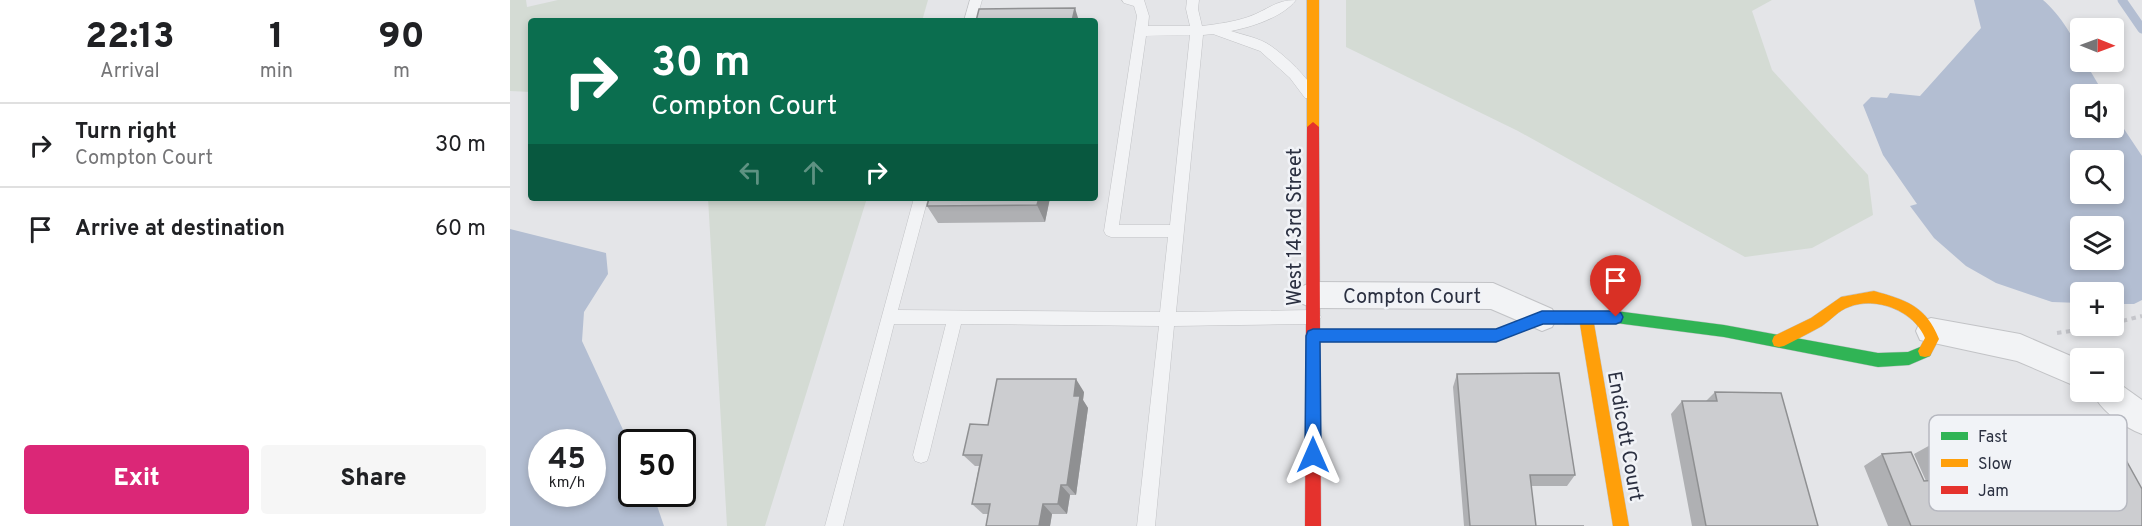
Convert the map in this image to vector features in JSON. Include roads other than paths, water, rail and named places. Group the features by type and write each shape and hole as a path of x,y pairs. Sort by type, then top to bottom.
{"street":[{"name":"West 143rd Street","path":"1313,0 1313,526"},
{"name":"Compton Court","path":"1313,306 1493,296 1542,318"},
{"path":"1779,341 1813,323 1847,300 1863,297 1893,301 1906,306 1921,318 1931,331 2020,348 2070,370"},
{"name":"Compton Court","path":"1313,336 1496,335 1542,318 1616,317 1663,322 1898,362 1927,352 1932,343 1931,331"},
{"name":"Endicott Court","path":"1586,318 1621,526"},
{"path":"2121,402 2142,419"}],"lane":[{"path":"971,18 976,0"},
{"path":"1128,0 1140,3 1143,16 1111,231 1175,231"},
{"path":"1146,526 1197,32 1192,0"},
{"path":"1140,31 1218,31 1255,20 1290,0"},
{"path":"1218,31 1265,48 1294,75 1313,98"},
{"path":"834,526 920,201"},
{"path":"888,317 1166,319 1313,306"},
{"path":"921,455 955,318"}],"water":[{"path":"1974,0 2043,0 2055,12 2070,34 2070,72 2091,72 2098,84 2070,84 2070,138 2124,138 2124,129 2142,156 2142,300 2134,304 2124,304 2124,282 2070,282 2070,303 2052,302 1996,283 1966,266 1934,238 1910,206 1917,204 1883,155 1863,105 1871,97 1887,98 1890,93 1920,96 1981,28"},
{"path":"510,229 606,253 608,274 584,312 582,341 623,429 618,429 618,507 657,507 664,526 510,526"}],"waterway":[{"path":"2122,0 2142,29"}]}
